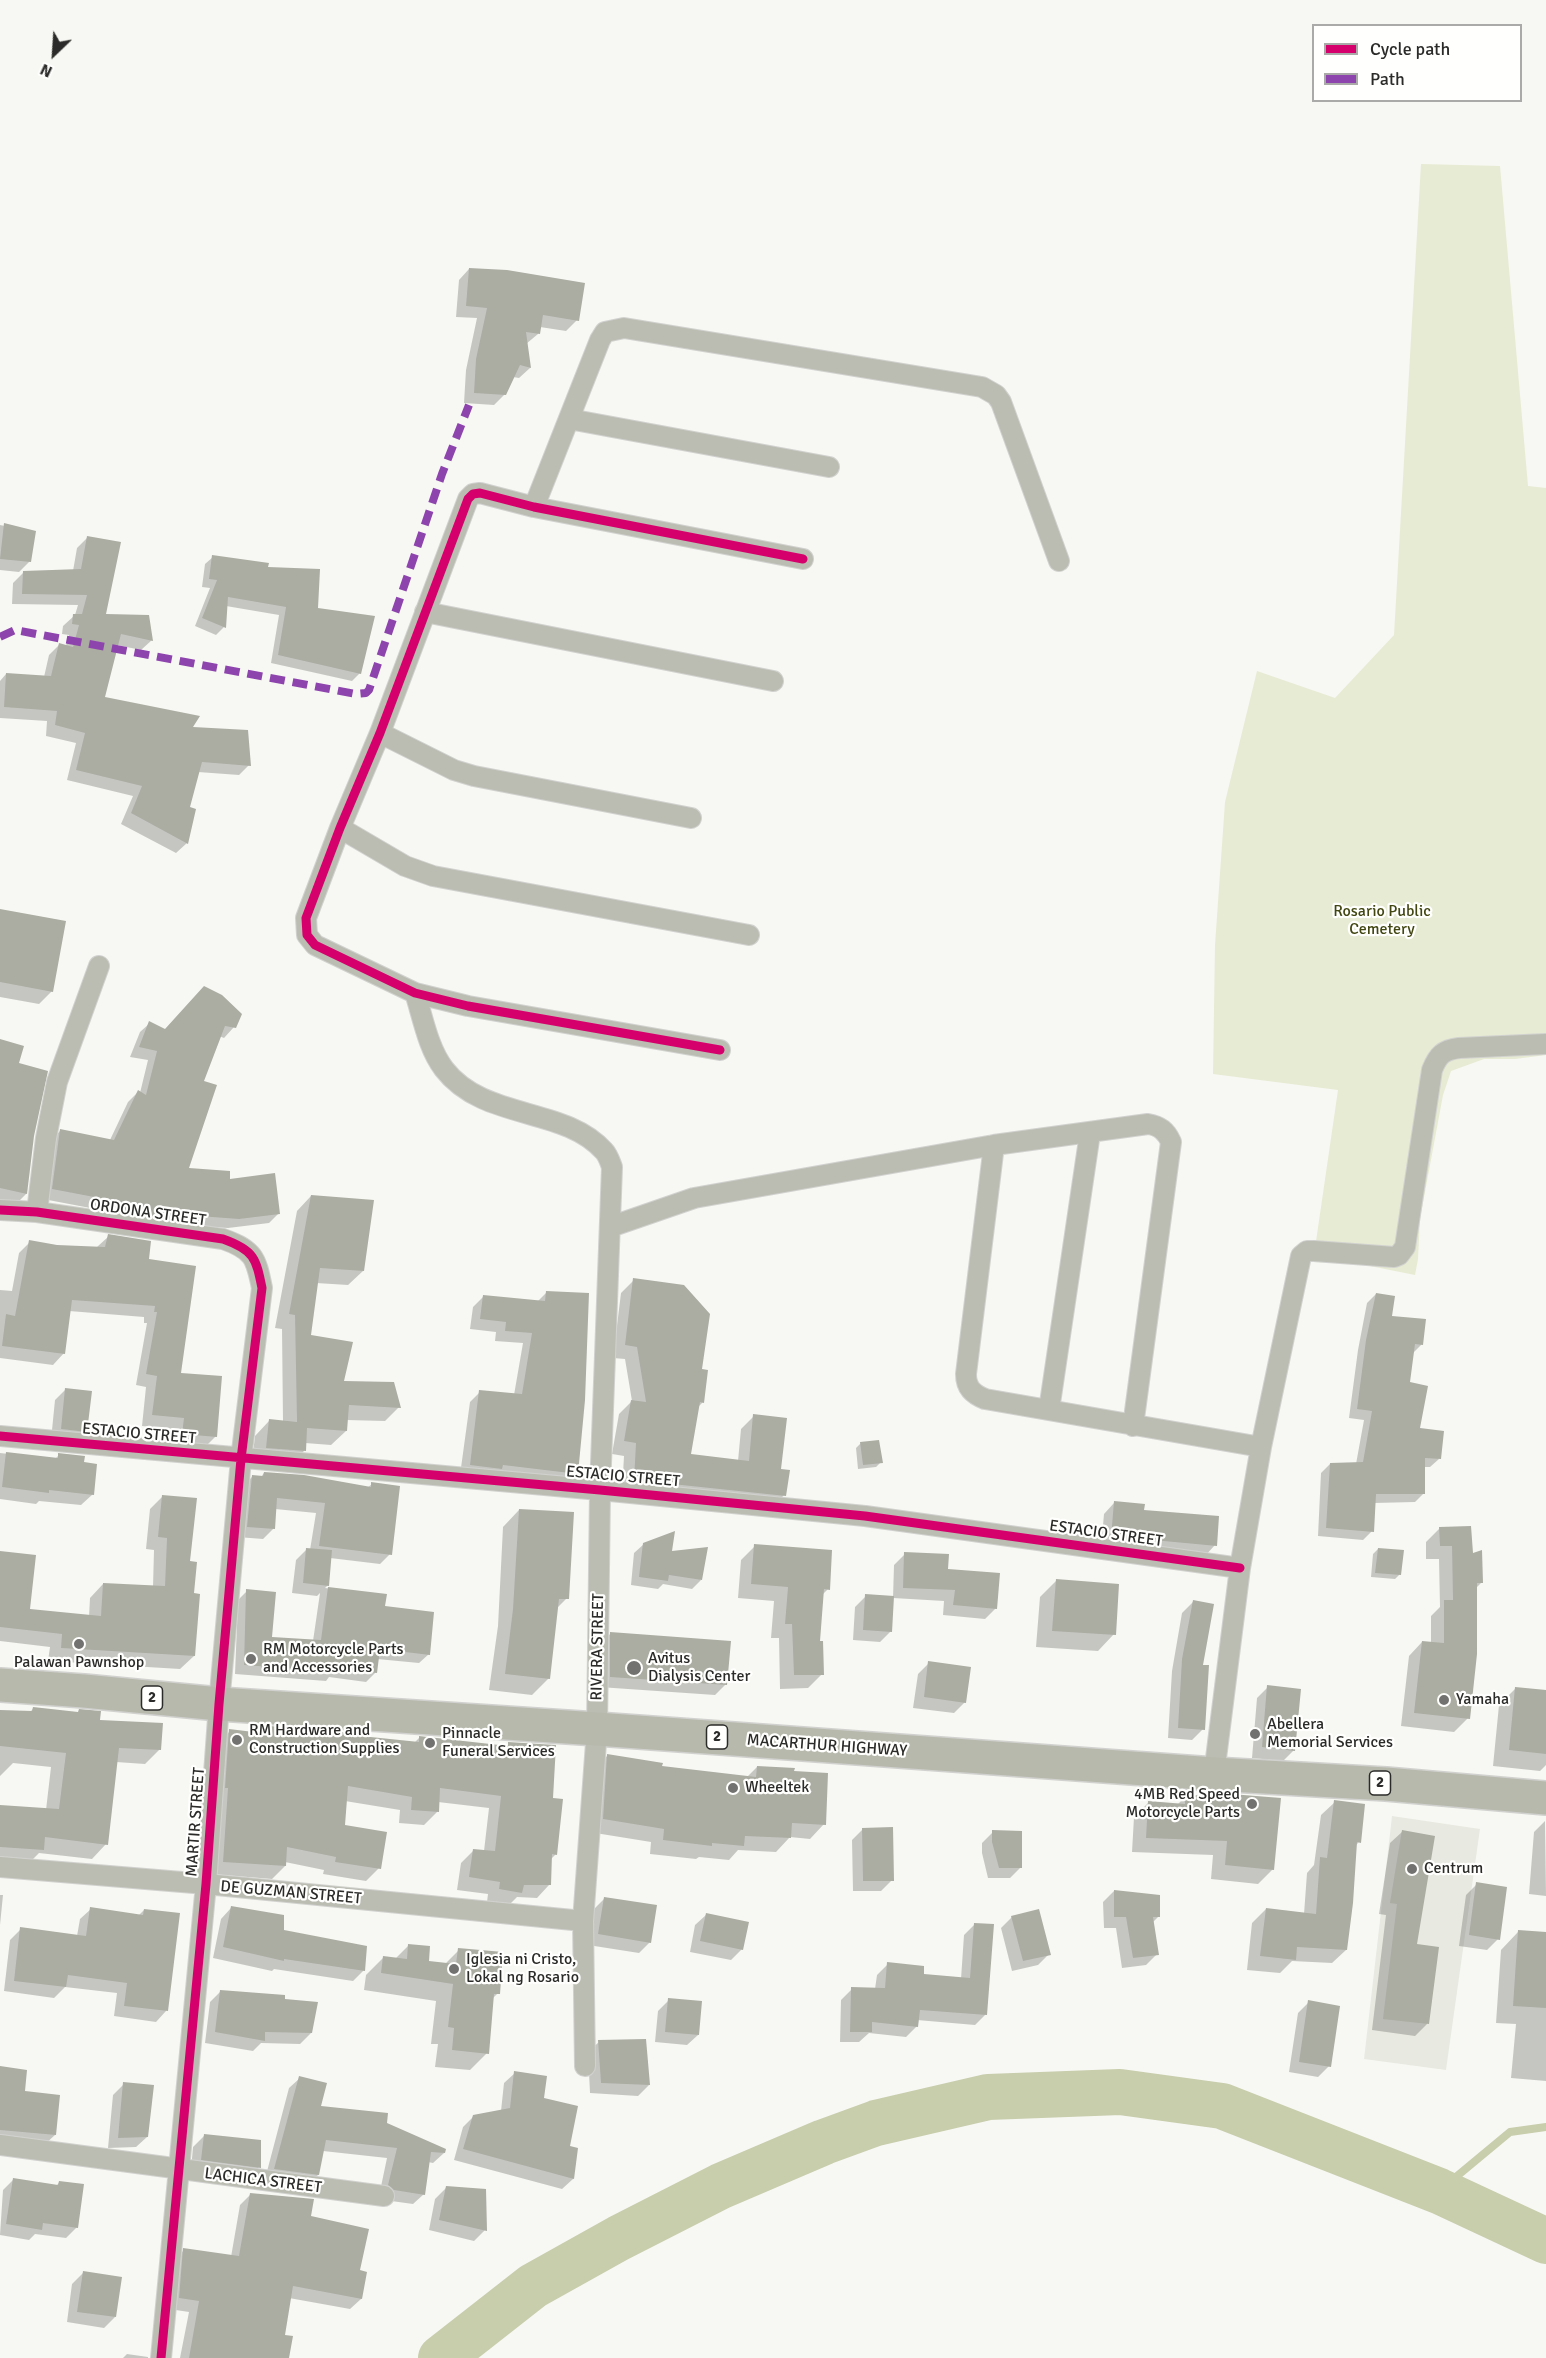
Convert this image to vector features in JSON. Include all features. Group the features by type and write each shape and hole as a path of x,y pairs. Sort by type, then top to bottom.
{"highway":[{"name":"MACARTHUR HIGHWAY","path":"0,1685 219,1704 1386,1784 1546,1798"}],"street":[{"path":"534,507 600,340 605,332 624,328 982,387 996,395 1001,402 1059,561"},
{"path":"569,419 829,467"},
{"path":"720,1050 468,1006 415,993 315,945 307,935 306,918 471,496 480,493 534,507 803,559"},
{"path":"425,612 773,681"},
{"path":"380,732 454,770 474,777 691,818"},
{"path":"340,828 405,867 433,876 748,935"},
{"path":"38,1212 46,1138 55,1091 99,966"},
{"name":"RIVERA STREET","path":"415,993 435,1056 461,1088 482,1099 567,1127 585,1136 605,1152 612,1167 600,1490 597,1729 583,1921 585,2066"},
{"path":"1214,1774 1240,1568 1261,1447 1301,1256 1307,1251 1394,1257 1399,1255 1405,1247 1432,1070 1437,1058 1445,1050 1459,1048 1546,1044"},
{"path":"610,1227 694,1198 844,1170 994,1145 1148,1124 1163,1129 1171,1142 1133,1426"},
{"path":"1049,1410 1090,1133"},
{"path":"994,1145 966,1381 974,1394 985,1399 1261,1447"},
{"name":"ORDONA STREET","path":"0,1210 38,1212 224,1239 251,1252 258,1265 262,1288"},
{"name":"MARTIR STREET","path":"161,2358 181,2171 241,1459 262,1288"},
{"name":"ESTACIO STREET","path":"0,1436 865,1516 1240,1568"},
{"name":"DE GUZMAN STREET","path":"0,1867 206,1884 583,1921"},
{"name":"LACHICA STREET","path":"0,2145 181,2171 384,2196"}],"shaded area":[{"path":"1392,1816 1480,1829 1446,2070 1364,2059"}],"green space":[{"name":"Rosario Public Cemetery","path":"1421,164 1500,166 1528,486 1546,488 1546,1055 1515,1059 1484,1059 1451,1071 1443,1095 1420,1219 1415,1275 1360,1264 1313,1262 1338,1090 1213,1074 1215,945 1225,802 1257,671 1335,698 1394,635"}],"building":[{"path":"469,268 507,270 585,283 579,321 543,315 540,334 526,332 531,368 520,365 506,395 474,393 476,359 487,308 466,306"},
{"path":"4,523 36,531 31,562 0,559"},
{"path":"87,536 121,542 106,614 149,615 153,641 121,634 105,697 200,716 193,727 248,730 251,766 202,762 190,807 196,809 188,844 131,813 142,786 76,770 85,733 55,725 57,711 4,707 6,673 51,676 59,643 73,647 79,625 72,624 73,614 82,614 87,595 22,594 23,571 81,569"},
{"path":"212,555 269,563 268,567 320,569 318,608 375,616 361,674 278,655 286,607 228,597 226,628 202,618 217,580 209,579"},
{"path":"0,909 66,921 53,992 0,982"},
{"path":"204,986 222,995 242,1014 236,1028 225,1026 204,1081 217,1085 189,1168 230,1171 230,1179 275,1173 280,1214 239,1219 171,1214 171,1219 113,1211 115,1201 52,1189 60,1129 114,1140 138,1090 146,1095 157,1051 139,1047 149,1021 165,1029"},
{"path":"0,1039 24,1046 19,1063 48,1071 34,1136 27,1194 0,1188"},
{"path":"311,1195 374,1200 364,1271 320,1268 311,1335 353,1342 344,1381 394,1382 401,1408 349,1405 347,1431 307,1428 306,1451 266,1448 269,1419 297,1422 295,1315 289,1314"},
{"path":"108,1234 151,1241 149,1259 196,1266 181,1373 222,1376 217,1437 182,1434 184,1418 152,1415 157,1376 146,1374 157,1312 154,1312 155,1306 72,1300 65,1354 2,1346 6,1314 15,1316 29,1240 57,1245 105,1247"},
{"path":"633,1278 684,1285 710,1314 702,1369 708,1370 704,1403 700,1402 691,1454 749,1461 753,1414 787,1418 781,1469 790,1470 786,1496 634,1480 636,1443 624,1441 631,1400 646,1402 637,1347 625,1345"},
{"path":"546,1291 589,1293 585,1400 578,1474 503,1465 502,1469 470,1465 479,1390 522,1394 532,1333 505,1331 506,1322 480,1319 483,1295 545,1301"},
{"path":"1376,1293 1395,1296 1392,1316 1426,1319 1423,1345 1415,1344 1410,1382 1428,1386 1420,1428 1444,1431 1441,1459 1425,1458 1425,1494 1376,1494 1374,1532 1326,1528 1330,1463 1363,1462 1372,1411 1357,1409 1366,1340"},
{"path":"65,1388 92,1391 87,1432 61,1429"},
{"path":"879,1440 883,1463 863,1465 860,1442"},
{"path":"6,1452 58,1458 58,1453 85,1456 84,1462 97,1464 94,1495 49,1490 49,1493 2,1487"},
{"path":"264,1472 304,1475 371,1487 371,1482 400,1486 392,1555 319,1546 325,1503 277,1498 275,1529 247,1527 252,1475 263,1476"},
{"path":"162,1495 197,1498 190,1561 197,1562 194,1593 200,1594 195,1656 61,1648 62,1634 0,1627 0,1551 36,1555 30,1609 101,1616 103,1583 165,1586 167,1538 158,1537"},
{"path":"1114,1501 1145,1504 1144,1510 1219,1516 1217,1546 1111,1538"},
{"path":"519,1509 574,1512 569,1599 559,1599 550,1679 505,1674 513,1609"},
{"path":"1471,1526 1473,1553 1482,1550 1483,1583 1477,1583 1477,1654 1470,1719 1414,1713 1422,1641 1444,1643 1444,1600 1453,1600 1452,1546 1440,1546 1439,1527"},
{"path":"675,1531 672,1551 708,1547 702,1580 669,1575 668,1581 639,1577 643,1543"},
{"path":"754,1544 832,1550 830,1590 824,1589 820,1641 823,1641 824,1675 794,1675 792,1624 785,1624 788,1587 751,1584"},
{"path":"306,1548 332,1550 329,1586 303,1583"},
{"path":"1378,1548 1404,1550 1401,1575 1375,1573"},
{"path":"904,1552 949,1554 948,1569 1000,1573 997,1609 953,1605 955,1590 903,1588"},
{"path":"1056,1579 1119,1584 1116,1635 1052,1631"},
{"path":"328,1587 387,1594 385,1606 434,1612 430,1655 380,1649 377,1673 337,1668 336,1672 244,1665 246,1589 276,1592 272,1637 321,1640"},
{"path":"865,1594 894,1596 892,1632 863,1630"},
{"path":"1193,1600 1214,1604 1203,1665 1209,1665 1205,1730 1178,1728 1182,1659"},
{"path":"610,1632 731,1641 727,1685 610,1677"},
{"path":"928,1661 971,1667 966,1703 924,1697"},
{"path":"1267,1685 1301,1689 1295,1751 1262,1747"},
{"path":"1515,1687 1546,1690 1546,1754 1509,1750"},
{"path":"33,1707 78,1712 79,1709 101,1711 100,1720 163,1723 161,1750 119,1748 108,1845 45,1837 44,1850 0,1847 0,1805 59,1809 66,1753 0,1746 0,1710 32,1711"},
{"path":"270,1726 419,1742 419,1736 508,1746 508,1742 556,1745 553,1798 563,1799 557,1855 552,1854 551,1885 524,1885 522,1893 499,1889 500,1882 469,1877 473,1849 495,1851 501,1796 440,1788 439,1812 411,1810 412,1797 348,1786 345,1825 387,1832 381,1869 335,1862 336,1857 287,1847 286,1866 223,1862 229,1729 270,1734"},
{"path":"607,1754 663,1763 662,1766 756,1777 757,1766 828,1773 826,1825 792,1823 791,1838 745,1836 744,1846 712,1843 712,1846 663,1840 664,1829 603,1819"},
{"path":"1231,1794 1281,1798 1274,1870 1225,1865 1227,1841 1146,1838 1148,1801 1185,1804 1185,1795 1231,1796"},
{"path":"1334,1800 1365,1804 1361,1843 1357,1842 1347,1950 1297,1947 1296,1960 1260,1956 1266,1908 1316,1914 1320,1857 1327,1858"},
{"path":"893,1827 894,1881 863,1881 862,1828"},
{"path":"992,1830 1022,1831 1022,1868 999,1868 992,1842"},
{"path":"1402,1830 1435,1836 1417,1944 1439,1947 1429,2024 1383,2019 1397,1904 1390,1903"},
{"path":"1476,1882 1507,1887 1500,1940 1469,1935"},
{"path":"1114,1890 1160,1895 1160,1917 1153,1917 1159,1955 1133,1958 1126,1917 1114,1917"},
{"path":"604,1897 657,1905 651,1943 598,1934"},
{"path":"231,1906 284,1915 284,1930 367,1946 365,1971 284,1959 284,1961 223,1947"},
{"path":"90,1907 143,1915 144,1909 180,1913 168,2011 124,2006 127,1983 68,1975 66,1987 14,1981 20,1927 86,1936"},
{"path":"1039,1909 1051,1955 1023,1961 1011,1916"},
{"path":"706,1913 749,1922 743,1950 700,1941"},
{"path":"974,1923 994,1924 987,2015 920,2010 918,2027 872,2022 872,2032 850,2032 851,1987 885,1988 887,1962 924,1966 924,1974 970,1978"},
{"path":"1518,1930 1546,1932 1546,2008 1513,2006"},
{"path":"408,1944 430,1946 429,1961 456,1964 458,1948 503,1952 500,1994 494,1994 489,2054 452,2050 454,2028 448,2027 453,1984 381,1973 383,1956 407,1959"},
{"path":"220,1990 285,1995 285,1999 318,2002 312,2033 265,2032 265,2041 215,2032"},
{"path":"668,1998 702,2001 699,2035 665,2032"},
{"path":"1308,2000 1340,2006 1331,2067 1299,2062"},
{"path":"646,2039 650,2085 601,2083 598,2040"},
{"path":"0,2066 27,2070 25,2091 60,2095 56,2135 0,2130"},
{"path":"514,2071 547,2076 544,2098 578,2106 570,2146 578,2148 574,2179 463,2149 473,2115 510,2108"},
{"path":"299,2076 327,2083 321,2106 388,2113 387,2123 446,2149 445,2153 431,2152 425,2195 394,2190 388,2185 397,2148 326,2140 319,2175 274,2169"},
{"path":"123,2082 154,2085 148,2137 118,2138"},
{"path":"204,2134 261,2140 261,2168 201,2160"},
{"path":"13,2178 58,2185 59,2181 84,2184 78,2228 43,2223 42,2230 6,2224"},
{"path":"446,2186 486,2189 487,2231 439,2220"},
{"path":"250,2193 314,2199 311,2216 369,2229 360,2270 367,2272 362,2299 293,2286 285,2335 293,2336 289,2358 189,2358 199,2301 179,2298 183,2248 239,2256"},
{"path":"83,2271 122,2277 116,2317 77,2312"}],"waterway":[{"path":"441,2358 533,2286 619,2238 721,2186 824,2142 876,2123 988,2097 1120,2092 1222,2106 1439,2191 1546,2241"},
{"path":"1439,2191 1510,2132 1546,2127"}],"marked path":[{"path":"0,637 15,630 356,694 366,693 369,690 442,474 469,405"}],"cycle path":[{"path":"720,1050 468,1006 415,993 315,945 307,935 306,918 340,828 380,733 468,499 473,494 480,493 534,507 803,559"},
{"path":"0,1210 37,1212 223,1239 241,1247 252,1256 258,1269 262,1288 241,1459 219,1704 206,1884 161,2358"},
{"path":"0,1436 865,1516 1240,1568"}],"place":[{"name":"Palawan Pawnshop","path":"79,1644"},
{"name":"RM Motorcycle Parts and Accessories","path":"251,1659"},
{"name":"Avitus Dialysis Center","path":"634,1668"},
{"name":"Yamaha","path":"1444,1700"},
{"name":"Abellera Memorial Services","path":"1255,1734"},
{"name":"RM Hardware and Construction Supplies","path":"237,1740"},
{"name":"Pinnacle Funeral Services","path":"430,1743"},
{"name":"Wheeltek","path":"733,1788"},
{"name":"4MB Red Speed Motorcycle Parts","path":"1252,1804"},
{"name":"Centrum","path":"1412,1869"},
{"name":"Iglesia ni Cristo, Lokal ng Rosario","path":"454,1969"}]}
